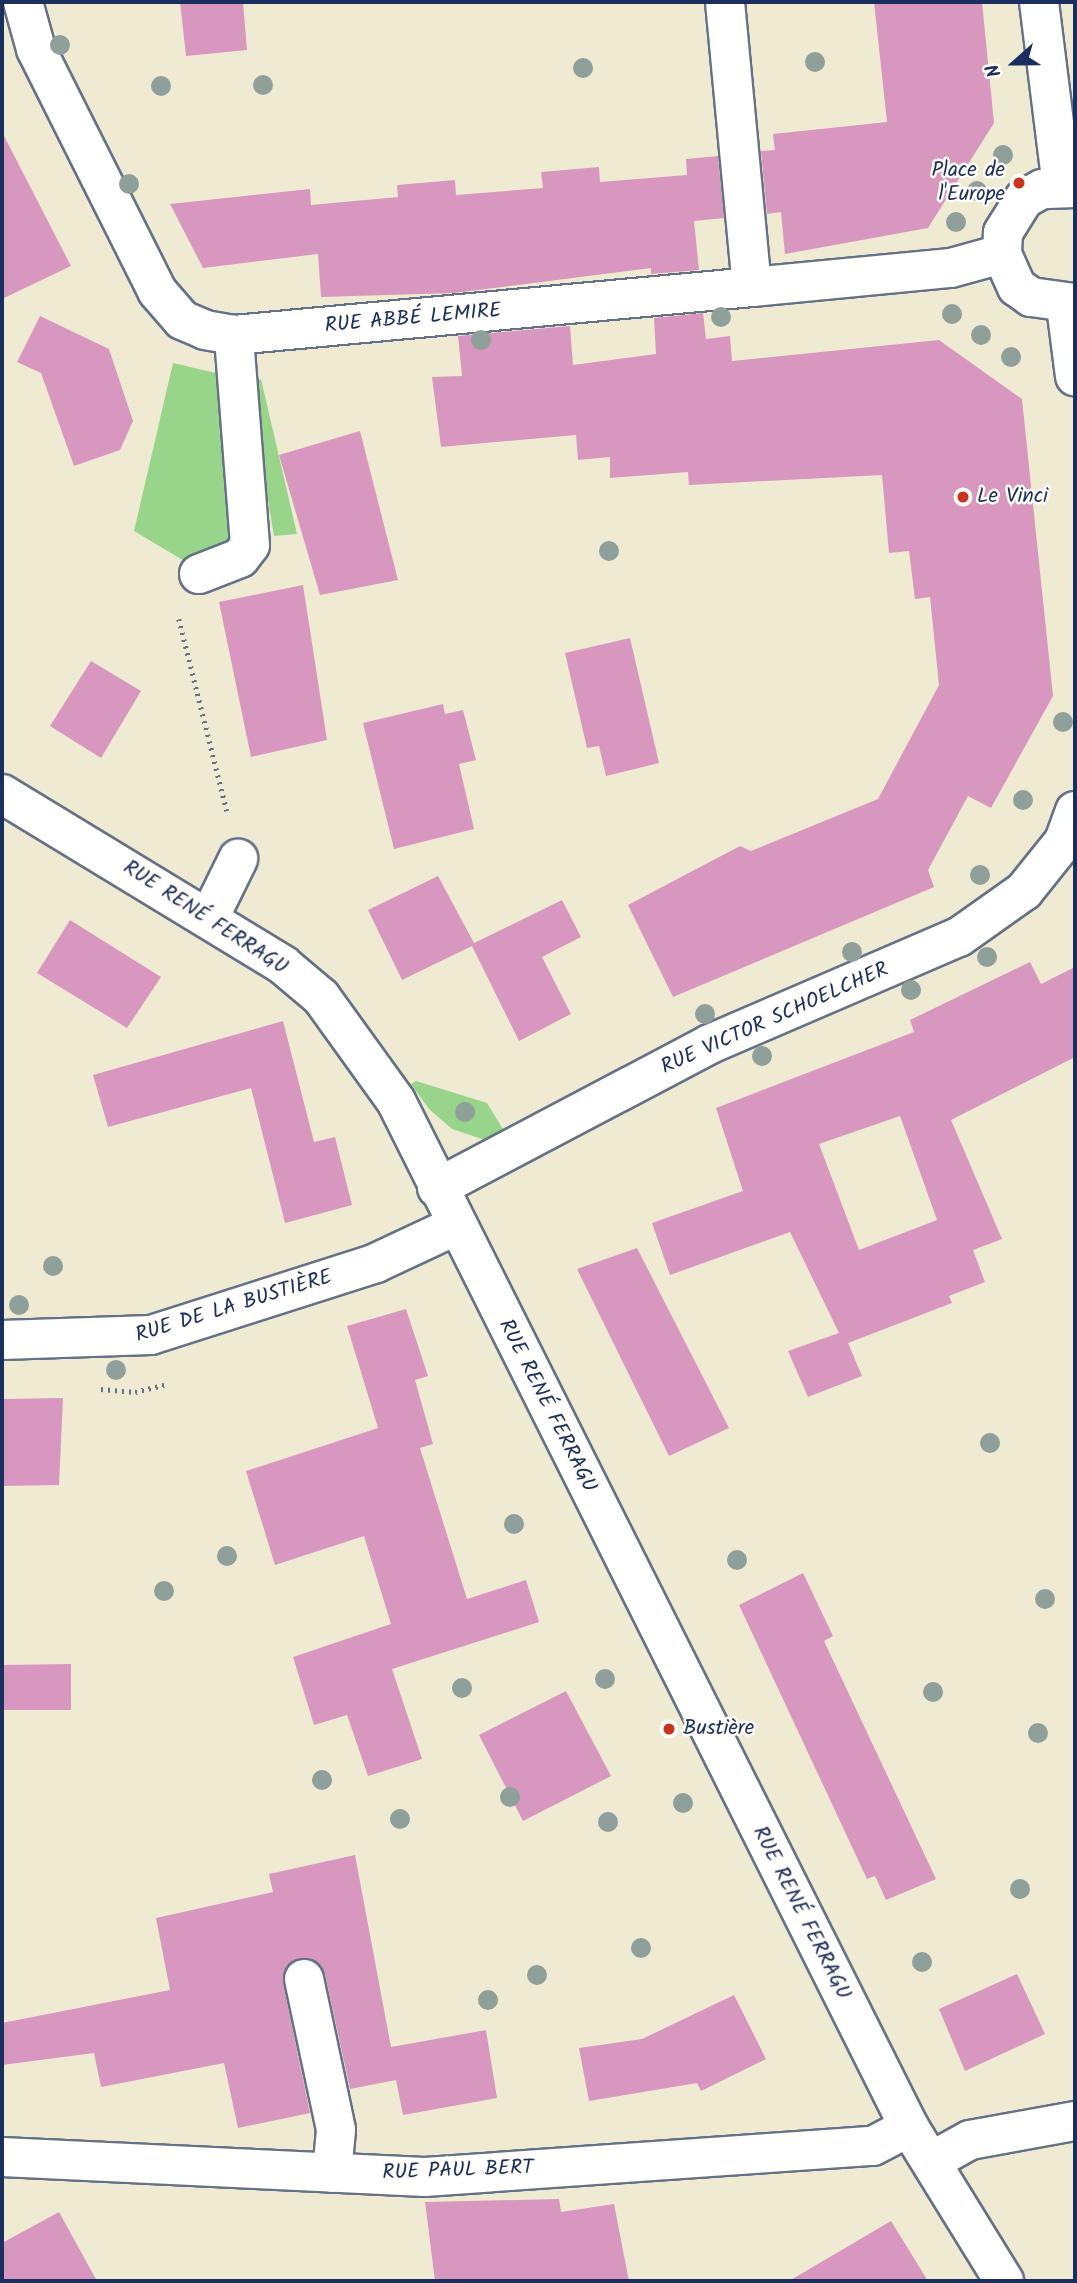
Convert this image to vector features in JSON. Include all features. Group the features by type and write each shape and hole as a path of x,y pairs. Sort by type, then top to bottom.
{"street":[{"name":"RUE ABBÉ LEMIRE","path":"23,2 36,49 157,291 182,320 234,335 951,268 1002,254"},
{"path":"725,2 752,287"},
{"path":"1039,2 1068,187 1042,189 1017,207 1003,233 1002,254 1017,286 1048,304 1070,305 1075,376"},
{"path":"199,574 240,558 250,545 234,335"},
{"name":"RUE RENÉ FERRAGU","path":"2,794 210,916 321,997 396,1101 455,1226 909,2127 1004,2281"},
{"name":"RUE VICTOR SCHOELCHER","path":"437,1188 710,1044 959,937 1024,891 1071,833"},
{"path":"210,916 238,859"},
{"name":"RUE DE LA BUSTIÈRE","path":"2,1340 152,1335 376,1263 455,1226"},
{"path":"304,1979 336,2130 332,2173"},
{"path":"932,2161 970,2140 1075,2121"},
{"name":"RUE PAUL BERT","path":"2,2157 425,2177 873,2146 909,2127"}],"path":[{"path":"199,574 181,595 178,613 238,859"}],"green space":[{"path":"173,363 224,375 238,522 230,542 186,562 134,531"},
{"path":"261,379 297,534 274,536 249,387"},
{"path":"416,1081 487,1103 506,1134 491,1142 452,1129 429,1109 411,1084"}],"building":[{"path":"180,2 243,2 247,50 186,56"},
{"path":"874,2 982,2 994,123 928,228 785,254 781,212 767,214 761,151 775,150 773,134 887,122"},
{"path":"2,132 71,266 2,299"},
{"path":"718,156 724,218 694,221 699,270 651,274 651,268 454,293 321,297 318,254 203,268 170,204 310,189 311,205 398,197 397,185 455,180 456,195 543,188 541,172 599,167 600,182 687,175 686,159"},
{"path":"703,313 706,339 730,336 732,361 939,340 1022,399 1053,696 991,808 968,796 928,870 934,887 673,997 628,905 740,846 751,851 878,799 939,685 930,597 915,599 909,551 889,553 882,475 689,485 688,472 610,478 610,457 578,460 576,435 441,447 432,377 462,376 458,336 570,326 573,365 656,354 654,318"},
{"path":"40,316 109,349 133,421 120,450 74,466 41,373 17,362"},
{"path":"360,431 398,580 320,595 279,455"},
{"path":"303,585 327,740 251,757 219,602"},
{"path":"630,638 659,763 606,776 599,746 587,748 565,653"},
{"path":"91,661 141,691 101,758 50,726"},
{"path":"443,704 445,714 463,710 476,760 459,764 474,829 394,849 363,723"},
{"path":"438,876 474,943 562,900 581,937 542,957 571,1014 519,1041 472,946 402,980 368,910"},
{"path":"70,920 161,977 127,1028 37,973"},
{"path":"1030,962 1041,984 1075,967 1075,1057 951,1120 1002,1239 973,1250 985,1282 949,1296 952,1303 848,1343 862,1376 808,1397 788,1351 839,1333 790,1232 670,1275 652,1223 743,1191 716,1108 914,1032 910,1020","holes":["900,1116 937,1220 859,1250 819,1144"]},
{"path":"283,1021 314,1142 335,1137 352,1205 285,1223 251,1088 108,1127 93,1075"},
{"path":"637,1248 729,1428 669,1456 577,1269"},
{"path":"406,1309 428,1376 415,1380 433,1444 420,1448 467,1599 526,1580 539,1622 392,1669 422,1759 368,1776 347,1715 314,1725 293,1657 391,1624 364,1536 275,1565 246,1471 378,1428 347,1326"},
{"path":"63,1398 59,1485 2,1486 2,1399"},
{"path":"803,1573 833,1636 824,1641 936,1879 886,1900 875,1876 867,1879 739,1605"},
{"path":"71,1664 71,1710 2,1710 2,1665"},
{"path":"566,1691 611,1776 523,1821 479,1735"},
{"path":"355,1855 391,2047 486,2030 497,2098 403,2115 396,2080 350,2089 325,1974 310,1958 289,1963 283,1983 310,2113 238,2128 224,2063 101,2087 94,2053 2,2065 2,2023 170,1990 156,1918 273,1892 269,1874"},
{"path":"1017,1974 1045,2034 965,2071 939,2009"},
{"path":"734,1995 766,2059 701,2091 697,2083 589,2101 579,2048 642,2039"},
{"path":"559,2199 561,2212 614,2204 629,2281 435,2281 425,2202"},
{"path":"59,2212 97,2281 2,2281 2,2243"},
{"path":"891,2221 928,2281 789,2281"}],"place":[{"name":"Place de l'Europe","path":"1019,183"},
{"name":"Le Vinci","path":"963,497"},
{"name":"Bustière","path":"669,1729"}]}
